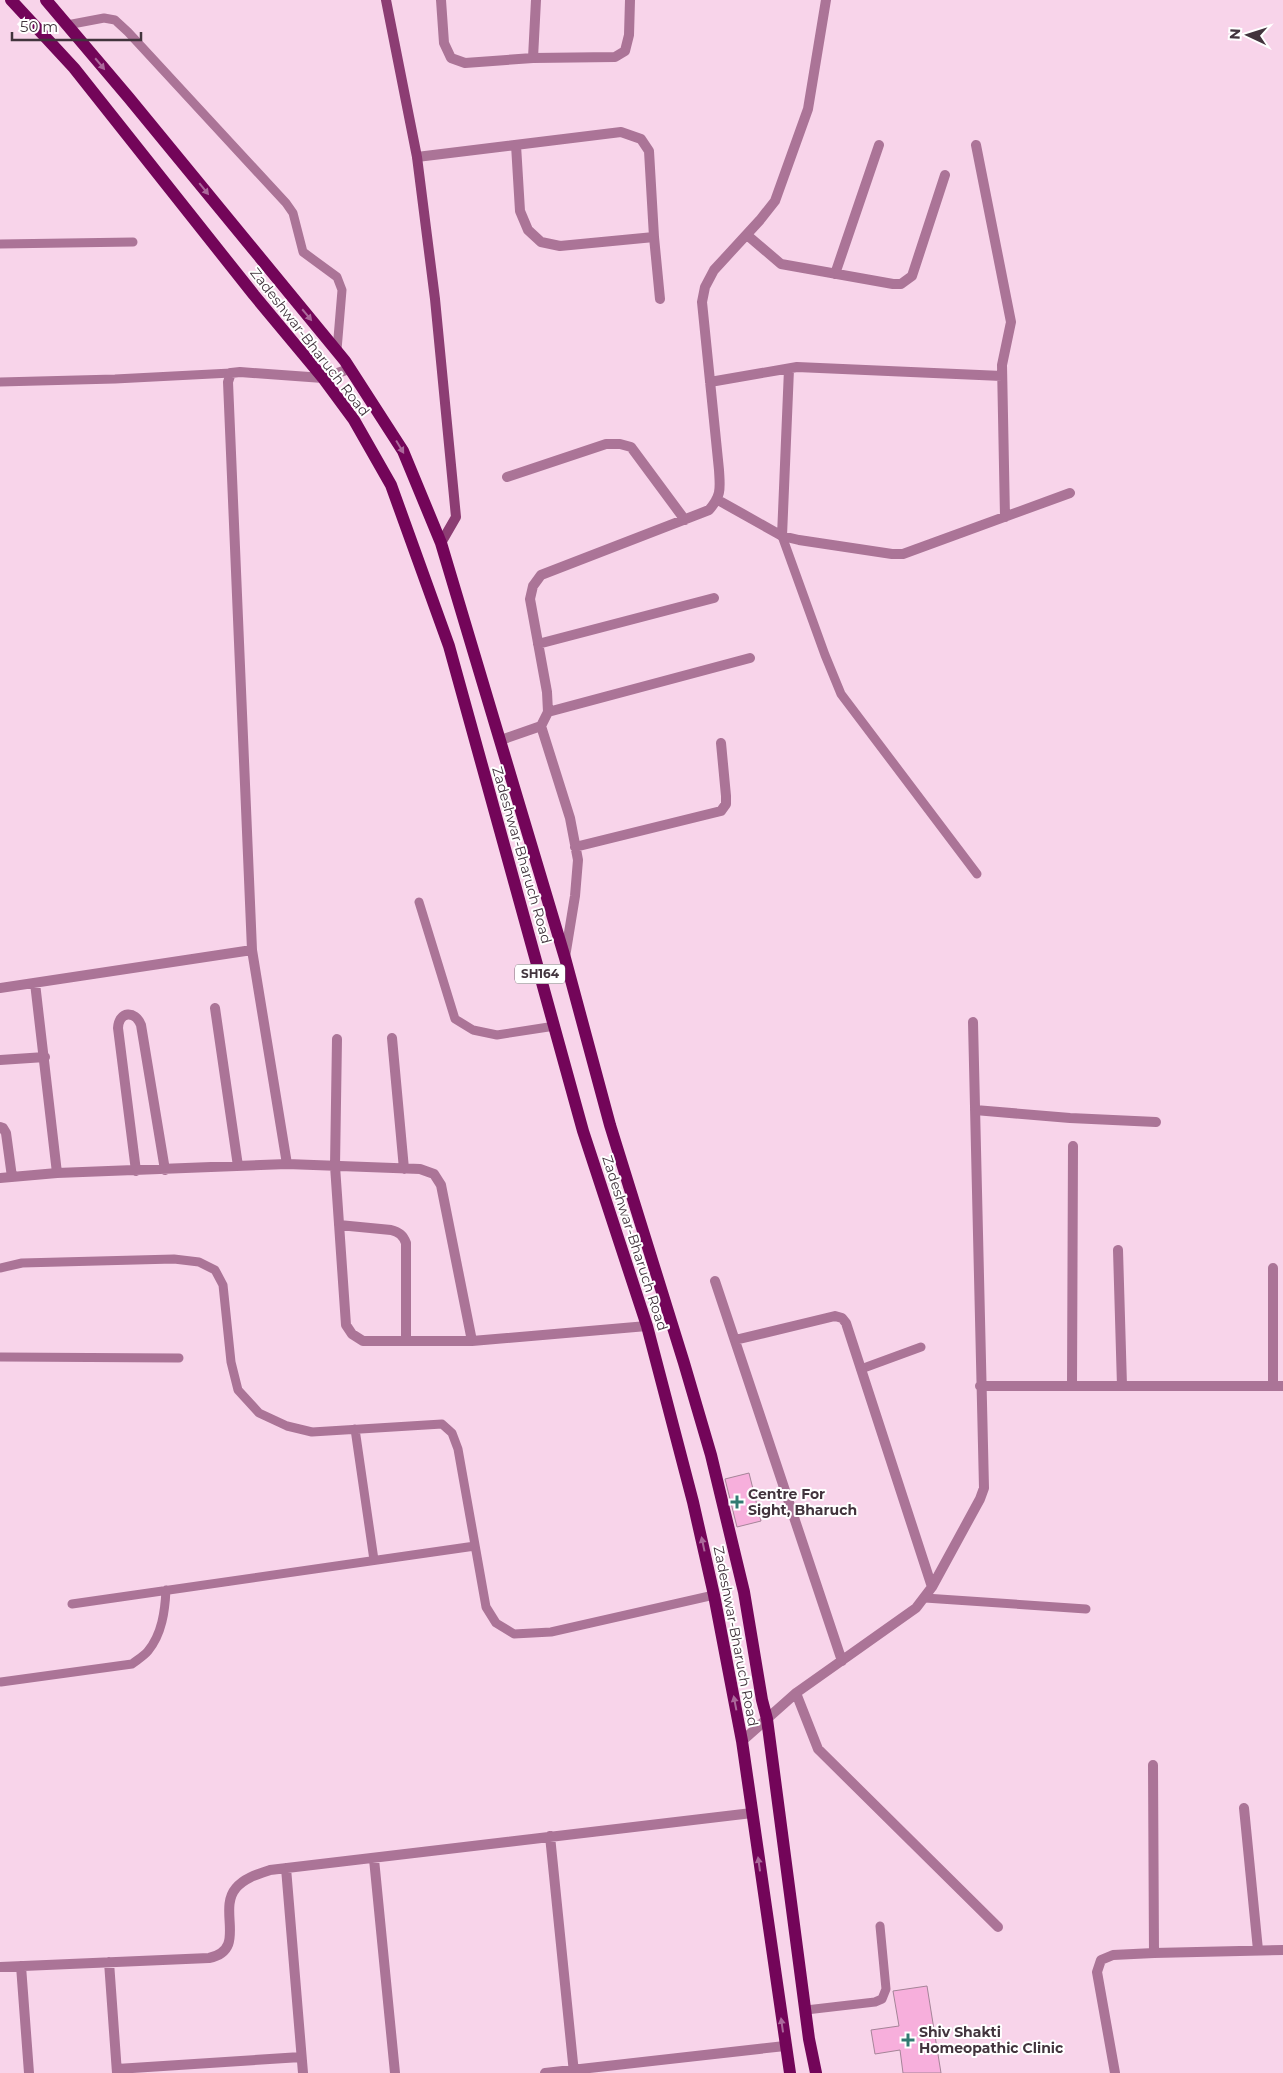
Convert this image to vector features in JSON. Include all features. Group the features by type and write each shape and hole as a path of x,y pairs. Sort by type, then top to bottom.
{"main road":[{"name":"Zadeshwar-Bharuch Road","path":"11,0 74,68 323,378 354,420 391,485 442,628 555,1026 583,1132 647,1326 693,1502 714,1595 742,1742 784,2046 790,2073"},
{"name":"Zadeshwar-Bharuch Road","path":"46,0 350,369 403,451 441,543 565,958 610,1125 684,1362 710,1455 744,1592 762,1700 767,1719 816,2073"}],"street":[{"path":"386,0 417,156 435,298 456,517 441,543"},
{"path":"441,0 444,43 451,58 465,63 533,58 615,57 625,51 629,35 630,0"},
{"path":"533,58 536,0"},
{"path":"565,958 575,896 578,860 570,818 541,726 548,712 530,599 533,586 541,576 709,510 718,500 720,485 702,302 705,287 714,270 775,201 808,109 826,0"},
{"path":"417,156 621,132 641,139 649,151 660,299"},
{"path":"516,145 520,211 528,230 541,242 560,246 654,237"},
{"path":"976,145 1011,322 1002,365 1005,517"},
{"path":"835,274 879,146"},
{"path":"746,235 781,264 893,284 907,281 912,276 945,175"},
{"path":"710,382 789,368 808,367 1002,376"},
{"path":"782,536 789,368"},
{"path":"287,1164 252,950 228,382 231,373 240,372 323,378 350,369"},
{"path":"507,477 606,444 620,444 631,447 684,520"},
{"path":"718,500 782,536 808,542 903,554 1070,493"},
{"path":"538,644 714,598"},
{"path":"548,712 750,658"},
{"path":"501,740 541,726"},
{"path":"575,846 721,811 726,804 721,743"},
{"path":"0,988 252,950"},
{"path":"36,983 57,1173"},
{"path":"215,1008 238,1166"},
{"path":"136,1171 118,1028 119,1021 124,1015 132,1014 138,1017 141,1025 165,1170"},
{"path":"742,1742 796,1692 916,1608 932,1587 980,1499 984,1488 980,1386 973,1022"},
{"path":"392,1038 404,1169"},
{"path":"337,1039 335,1166 346,1325 352,1334 363,1341 472,1341 647,1326"},
{"path":"0,1060 45,1057"},
{"path":"975,1110 1070,1118 1156,1122"},
{"path":"0,1127 6,1133 12,1177"},
{"path":"1072,1386 1073,1146"},
{"path":"0,1178 57,1173 287,1164 420,1169 434,1174 441,1185 472,1341"},
{"path":"339,1224 392,1230 400,1232 404,1238 406,1243 406,1341"},
{"path":"1118,1250 1122,1386"},
{"path":"980,1386 1278,1386 1273,1268"},
{"path":"715,1281 842,1661"},
{"path":"735,1340 836,1316 846,1322 932,1587"},
{"path":"796,1692 818,1750 998,1927"},
{"path":"1154,1765 1154,1953"},
{"path":"1244,1808 1258,1950"},
{"path":"0,1967 220,1956 226,1951 229,1943 230,1900 235,1889 244,1881 257,1874 286,1868 752,1813"},
{"path":"550,1836 574,2072"},
{"path":"374,1859 395,2073"},
{"path":"286,1868 303,2073"},
{"path":"1115,2073 1097,1972 1101,1960 1113,1955 1283,1950"},
{"path":"109,1962 117,2071 212,2068 302,2057"},
{"path":"21,1966 29,2073"},
{"path":"546,2073 574,2072 784,2046"}],"lane":[{"path":"68,25 104,18 115,20 286,203 293,213 303,252 337,276 340,282 342,290 336,350"},
{"path":"0,244 134,242"},
{"path":"0,382 231,373"},
{"path":"782,536 824,655 841,694 977,874"},
{"path":"419,902 455,1019 473,1030 497,1035 555,1026"},
{"path":"0,1268 22,1263 174,1259 199,1262 215,1270 223,1285 231,1362 238,1390 259,1414 288,1426 312,1432 442,1424 452,1433 458,1449 486,1607 496,1623 514,1634 551,1632 714,1595"},
{"path":"861,1369 921,1347"},
{"path":"0,1357 179,1358"},
{"path":"355,1429 374,1560"},
{"path":"72,1604 475,1546"},
{"path":"1,1682 132,1664 148,1652 158,1633 165,1610 166,1590"},
{"path":"925,1598 1086,1609"},
{"path":"806,2010 875,2002 882,1999 886,1989 880,1926"}],"building":[{"path":"749,1473 761,1521 737,1527 725,1479"},
{"path":"927,1986 941,2073 903,2073 900,2050 875,2054 871,2030 899,2026 893,1991"}],"place":[{"name":"Centre For Sight, Bharuch","path":"737,1502"},
{"name":"Shiv Shakti Homeopathic Clinic","path":"908,2040"}]}
